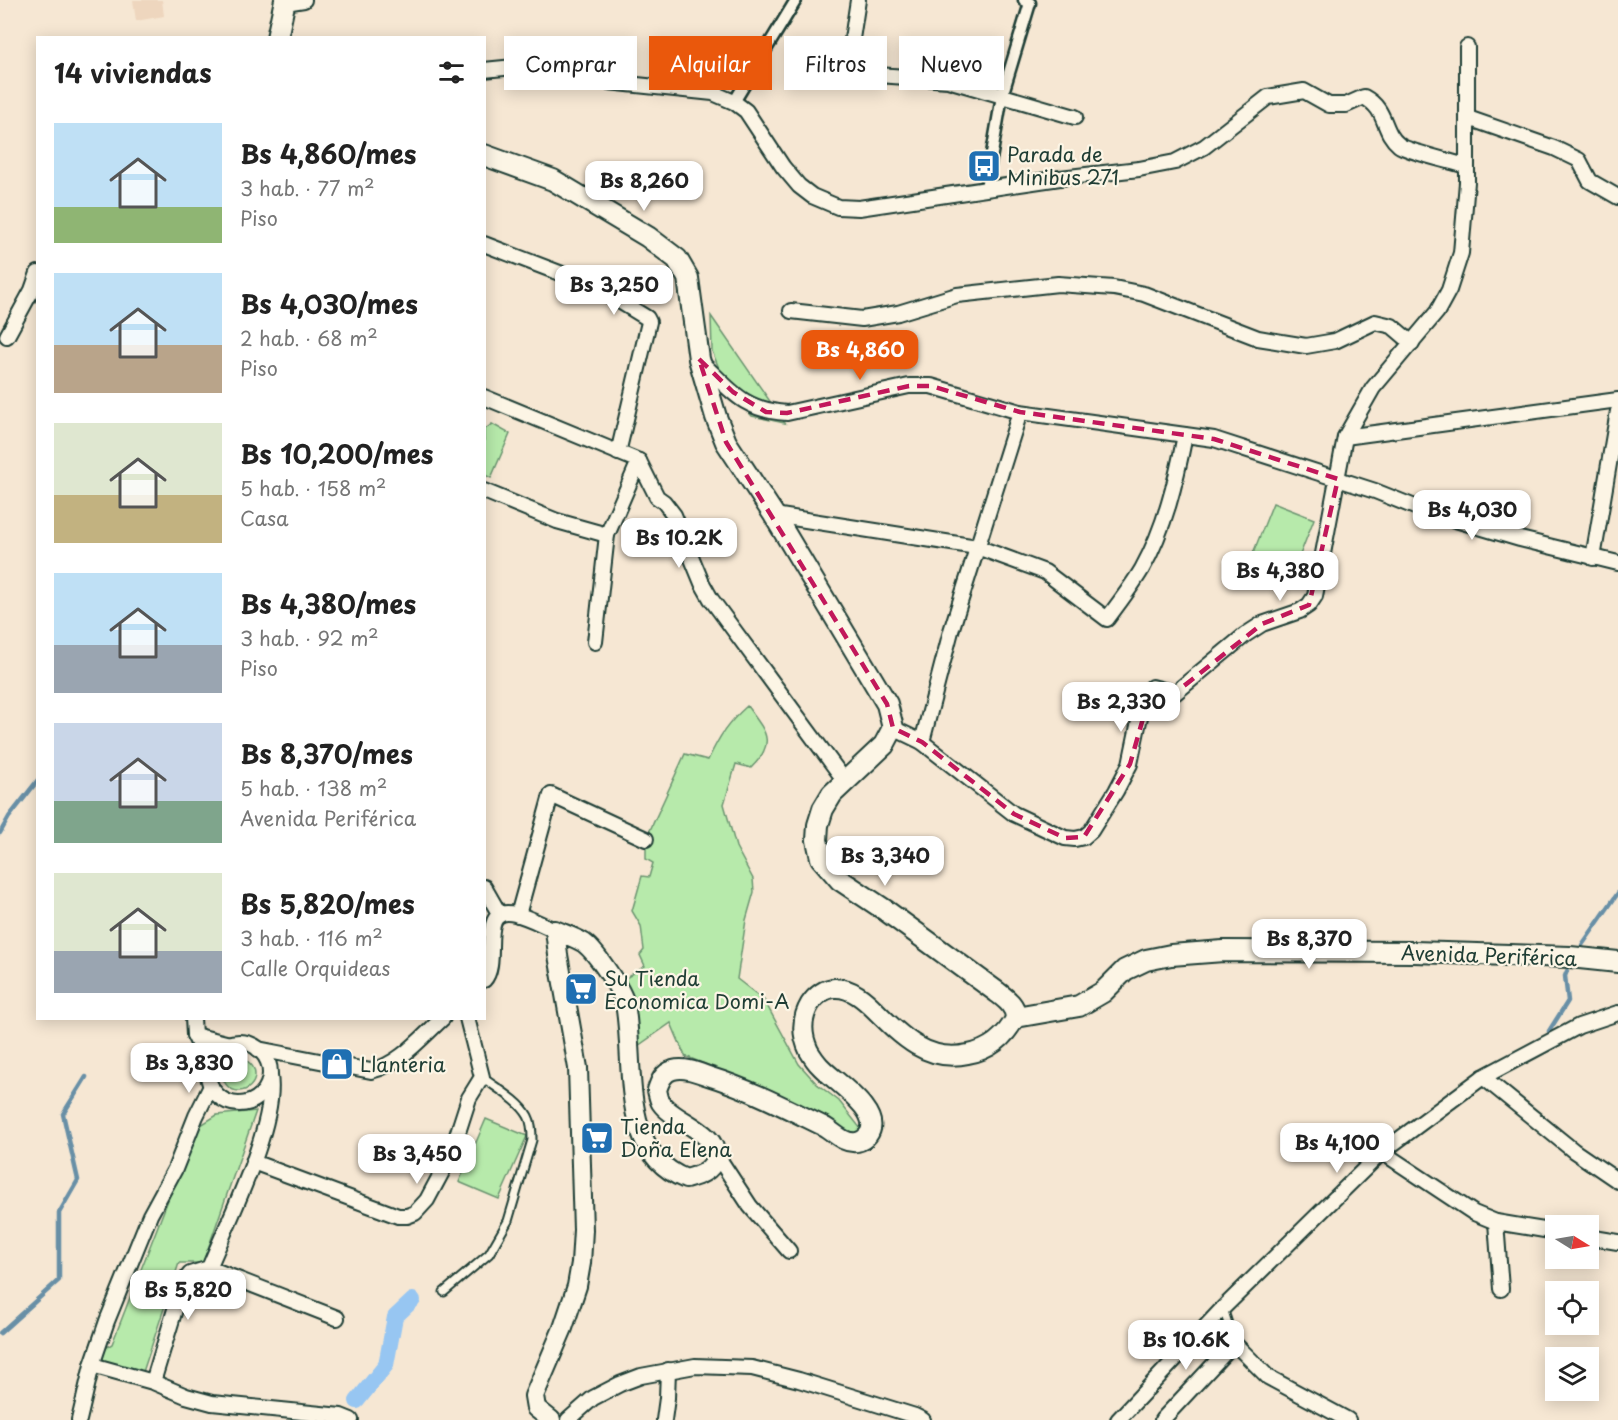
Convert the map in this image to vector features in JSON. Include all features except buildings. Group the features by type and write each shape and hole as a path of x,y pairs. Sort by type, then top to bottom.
{"main road":[{"path":"277,36 285,1"},
{"path":"486,156 553,180 648,237 676,259 688,278 699,359 726,442 774,515 887,704 893,728 884,745 832,794 823,809 818,825 817,840 821,858 840,880 997,992 1016,1010 1016,1017"},
{"name":"Avenida Periférica","path":"1016,1017 1079,1006 1103,992 1125,970 1146,960 1171,955 1223,951 1414,952 1570,957 1618,962"}],"street":[{"path":"285,1 304,0"},
{"path":"734,102 796,0"},
{"path":"858,0 850,52 853,60 859,66 878,75 948,80 1075,117"},
{"path":"986,188 1002,96 1030,3 1024,0"},
{"path":"893,728 922,742 1014,814 1065,838 1084,837 1091,831 1130,764 1144,702 1152,687 1175,693 1262,624 1300,611 1309,605 1315,596 1345,437 1373,388 1437,312 1449,290 1461,253 1467,182 1467,47"},
{"path":"486,70 514,67 599,81 713,93 734,102 746,111 783,167 799,186 812,196 838,207 859,208 1175,162 1204,147 1268,97 1304,91 1329,105 1346,105 1365,97 1376,103 1388,131 1400,146 1466,166"},
{"path":"1468,118 1554,148 1579,160 1590,182 1618,196"},
{"path":"486,245 570,277 621,302 647,318 649,322 618,453"},
{"path":"7,336 25,304 36,278"},
{"path":"791,311 862,319 898,313 957,295 1058,284 1114,288 1144,294 1258,338 1306,346 1335,340 1375,322 1392,326 1412,343"},
{"path":"699,359 733,393 751,406 766,412 787,413 909,386 931,386 1020,412 1214,439 1338,479 1425,511 1593,558 1616,561"},
{"path":"486,398 639,461 657,496 674,515 711,599 845,782"},
{"path":"1345,437 1618,400"},
{"path":"1593,558 1618,411"},
{"path":"922,742 951,631 1020,412"},
{"path":"774,515 977,547 1045,572 1107,619 1142,569 1162,524 1178,474 1185,435"},
{"path":"595,642 607,536 639,461"},
{"path":"486,491 557,521 607,536"},
{"path":"518,915 550,795 646,839"},
{"path":"486,893 493,916 492,962 486,977"},
{"path":"493,916 508,913 518,915 585,944 604,966 624,1001 633,1107 639,1130 653,1153 671,1173 686,1179 706,1171 714,1163 716,1154"},
{"path":"551,1420 536,1408 534,1396 563,1328 577,1286 583,1230 578,1068 555,930"},
{"path":"789,1251 750,1206 716,1154 712,1143 661,1103 657,1090 661,1078 671,1070 684,1069 743,1087 830,1130 844,1140 854,1142 864,1140 870,1131 871,1124 866,1110 852,1094 819,1065 809,1050 802,1029 805,1012 814,998 836,987 857,995 895,1030 926,1052 954,1058 981,1052 1008,1031 1016,1017"},
{"path":"1118,1420 1223,1308 1382,1152 1483,1077 1579,1026 1618,1013"},
{"path":"193,1020 194,1035 209,1066"},
{"path":"267,1096 249,1102 225,1101 211,1086 208,1076 213,1056 220,1049 240,1042 258,1049 371,1071 383,1069 393,1063 441,1020"},
{"path":"253,1162 398,1215 407,1216 415,1213 427,1200 450,1157 469,1098 482,1077 468,1020"},
{"path":"194,1035 230,1044"},
{"path":"209,1268 253,1162 267,1096 272,1088 265,1057 258,1049"},
{"path":"269,1071 298,1057"},
{"path":"1483,1077 1574,1151 1618,1181"},
{"path":"80,1420 92,1365 107,1321 150,1215 175,1168 211,1086"},
{"path":"196,1116 225,1101"},
{"path":"1382,1152 1474,1213 1496,1222 1545,1230"},
{"path":"1496,1222 1501,1290"},
{"path":"1599,1239 1618,1242"},
{"path":"153,1382 183,1283 190,1274 209,1268 337,1318"},
{"path":"1162,1420 1234,1343 1268,1377 1348,1420"},
{"path":"92,1365 153,1382 186,1396 212,1403 343,1419"},
{"path":"568,1420 593,1398 620,1384 641,1376 695,1366 752,1368 799,1380 917,1419"},
{"path":"664,1420 668,1370"}],"lane":[{"path":"444,1292 489,1254 507,1221 532,1140 532,1128 528,1115 517,1103 482,1077"},
{"path":"1223,1308 1234,1343"}],"highlighted area":[{"path":"699,359 733,392 766,412 787,413 909,386 931,386 1020,412 1214,439 1338,479 1309,605 1262,624 1175,693 1152,687 1130,764 1084,837 1065,838 1014,814 922,742 893,728 887,704 726,442"}],"shaded area":[{"path":"133,0 162,0 164,16 136,21"}],"green space":[{"path":"711,316 785,423 752,416 727,388 712,351"},
{"path":"492,424 510,434 491,478 486,476 486,428"},
{"path":"1273,503 1314,519 1289,583 1248,566"},
{"path":"747,706 763,730 766,744 759,759 751,768 736,764 724,804 736,847 753,879 754,892 746,920 737,979 764,1000 799,1064 817,1084 839,1101 861,1129 858,1135 851,1135 770,1093 685,1056 671,1023 635,1048 621,981 645,966 640,955 644,950 641,926 632,911 642,876 649,877 653,863 646,859 646,839 685,754 708,760 724,730"},
{"path":"239,1059 251,1063 255,1075 251,1087 239,1091 227,1087 223,1075 227,1063"},
{"path":"256,1111 203,1263 179,1263 140,1381 99,1359 101,1351 112,1344 196,1128 217,1115"},
{"path":"486,1119 527,1136 499,1199 459,1182"}],"waterway":[{"path":"0,833 9,817 36,783"},
{"path":"1582,945 1618,893"},
{"path":"1549,1031 1568,1001 1565,976 1567,971"},
{"path":"0,1333 59,1280 59,1213 78,1180 63,1114 86,1077"},
{"path":"357,1401 386,1365 395,1317 413,1300"}],"place":[{"name":"Parada de Minibus 271","path":"984,166"},
{"name":"Su Tienda Economica Domi-A","path":"581,989"},
{"name":"Llanteria","path":"337,1064"},
{"name":"Tienda Doña Elena","path":"597,1138"}]}
